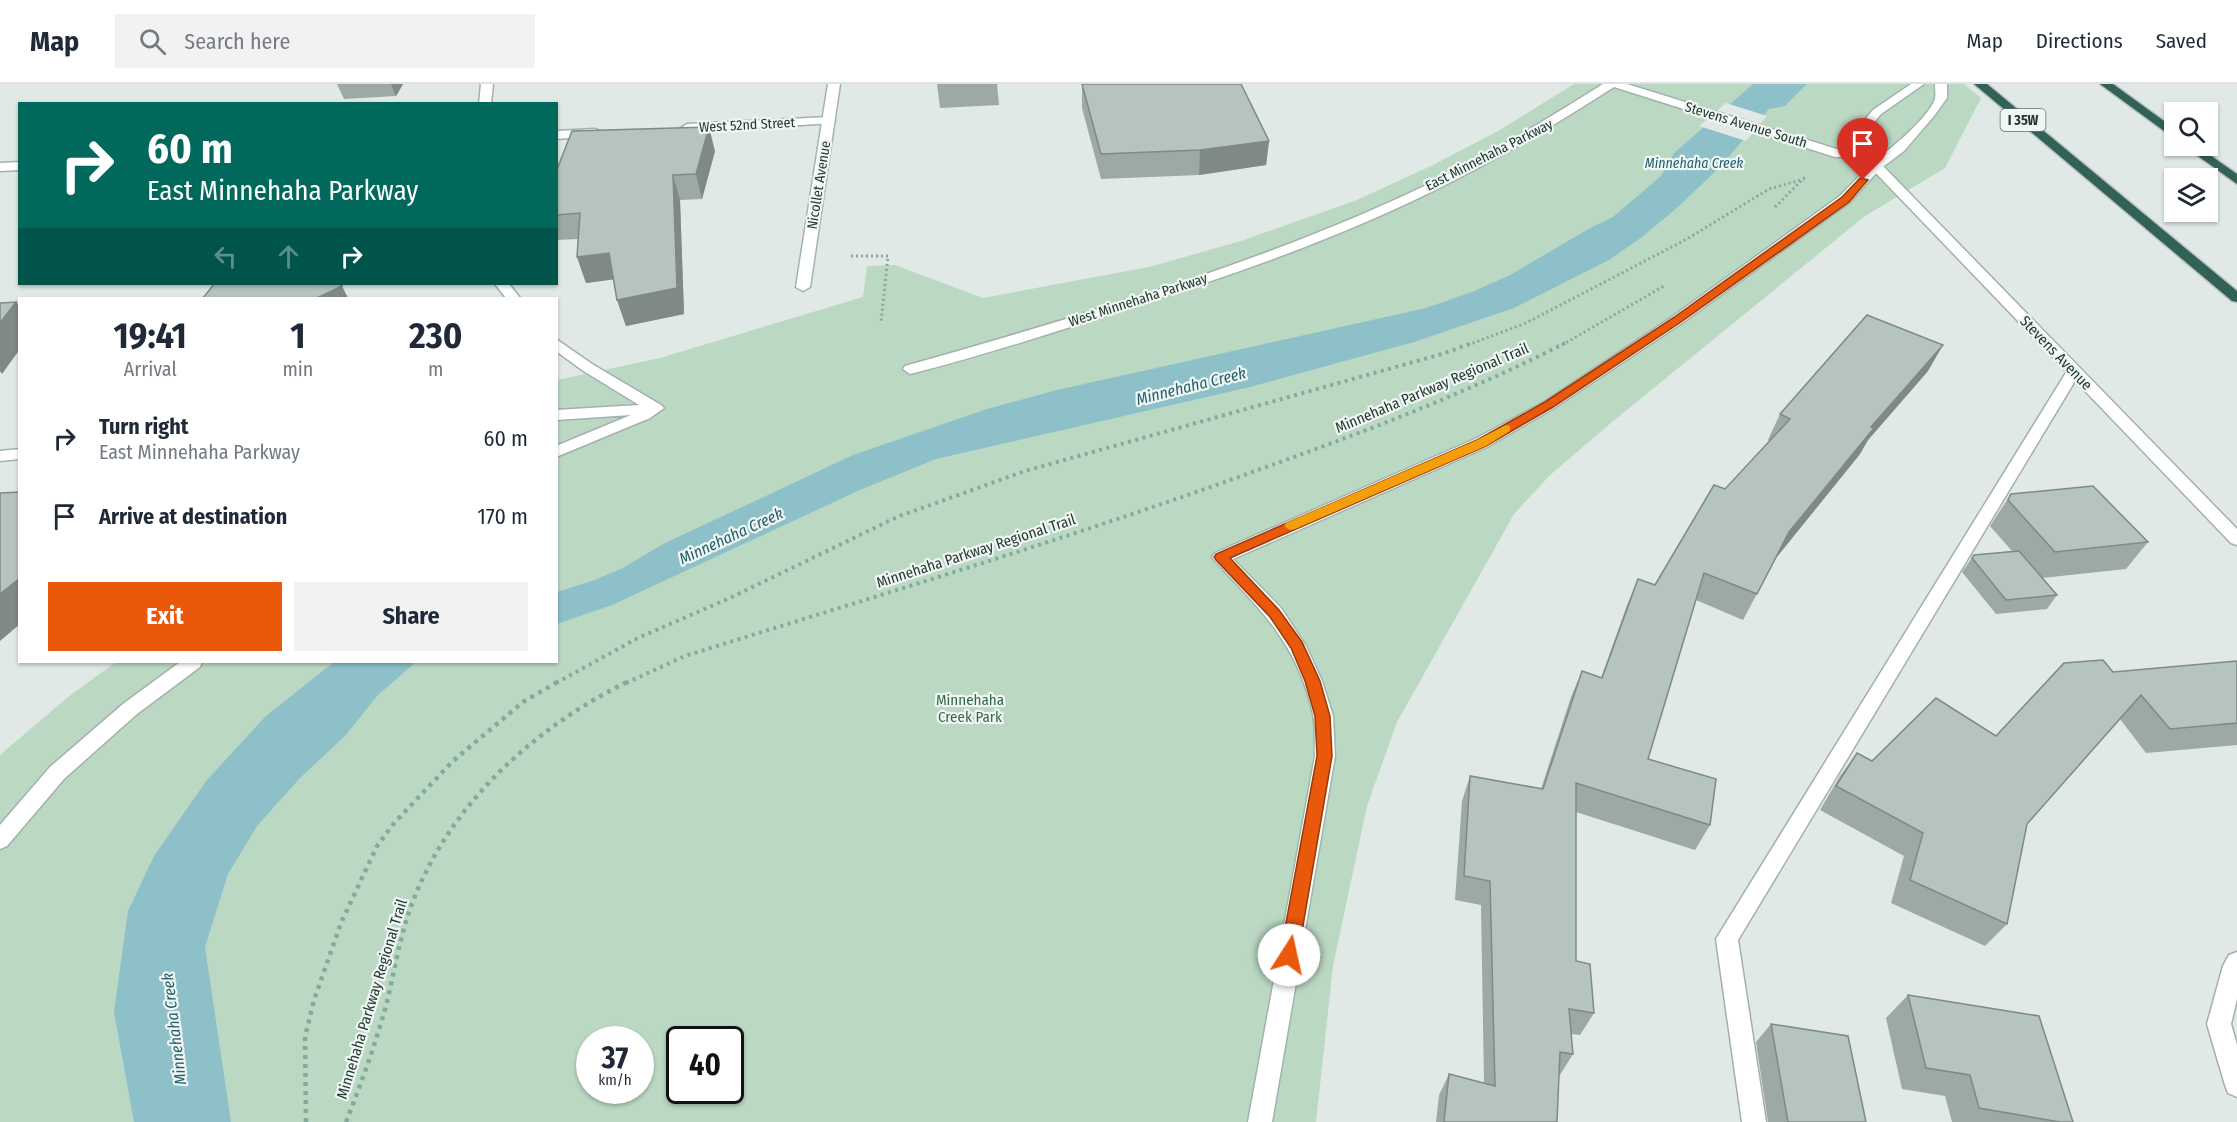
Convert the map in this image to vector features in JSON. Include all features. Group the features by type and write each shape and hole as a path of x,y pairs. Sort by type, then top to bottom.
{"highway":[{"name":"I 35W","path":"1980,84 2237,298"},
{"path":"2106,84 2164,127"},
{"path":"2204,156 2237,180"}],"street":[{"path":"485,102 487,84"},
{"name":"Nicollet Avenue","path":"803,287 834,84"},
{"name":"Stevens Avenue South","path":"1613,84 1876,166"},
{"name":"East Minnehaha Parkway","path":"1363,218 1521,141 1556,122 1613,84"},
{"path":"1839,154 1852,143 1877,112 1918,84"},
{"path":"1260,1122 1325,756 1323,716 1312,681 1297,646 1275,613 1221,557 1481,443 1549,405 1677,320 1845,200 1876,166 1900,148 1930,114 1941,98 1941,84"},
{"name":"West 52nd Street","path":"675,129 829,121"},
{"path":"558,135 604,132"},
{"path":"0,167 18,166"},
{"name":"Stevens Avenue","path":"1876,166 2237,538"},
{"name":"West Minnehaha Parkway","path":"910,369 1049,329 1186,284 1278,253 1363,218"},
{"path":"503,285 512,297"},
{"path":"558,345 587,367 657,408"},
{"path":"1754,1122 1727,939 2074,371"},
{"path":"558,415 657,408"},
{"path":"558,451 657,408"},
{"path":"0,456 18,454"},
{"path":"0,840 57,773 130,709 192,663"},
{"path":"2237,962 2219,1024 2237,1085"}],"path":[{"path":"306,1122 305,1037 314,1000 340,923 377,846 395,822 453,762 523,702 598,658 638,638 732,597 897,517 1025,471 1488,339 1526,323 1687,239 1769,189 1804,178 1774,208"},
{"path":"851,256 888,256 881,322"},
{"name":"Minnehaha Parkway Regional Trail","path":"346,1122 358,1093 390,990 410,909 435,857 469,806 503,765 571,712 622,683 685,656 1157,507 1368,430 1512,370 1589,330 1666,285"}],"green space":[{"name":"Minnehaha Creek Park","path":"1574,84 1964,84 1981,98 1945,168 1865,216 1612,422 1549,476 1514,514 1397,722 1367,806 1333,966 1316,1122 0,1122 0,755 68,697 115,663 558,663 558,380 660,358 863,297 867,266 895,265 983,298 1149,267 1241,241 1357,200 1433,165 1500,130"}],"water":[{"name":"Minnehaha Creek","path":"1753,84 1807,84 1785,106 1769,109 1720,167 1642,237 1609,260 1514,308 1414,342 1250,387 936,459 860,490 612,605 558,624 558,592 623,568 663,544 853,455 987,409 1057,390 1426,308 1472,292 1510,275 1613,217 1661,176 1674,153"},
{"name":"Minnehaha Creek","path":"333,663 415,663 378,695 345,736 299,779 257,826 228,874 205,947 231,1122 134,1122 114,1012 128,911 154,856 207,780 266,716"}],"pier":[{"path":"1726,103 1767,116 1746,141 1699,126"}],"building":[{"path":"1082,84 1241,84 1269,141 1200,150 1101,154"},
{"path":"709,127 696,174 673,175 677,288 617,300 609,253 577,257 580,213 558,215 558,167 572,131"},
{"path":"213,285 342,286 319,297 204,297"},
{"path":"16,302 0,323 0,303"},
{"path":"1867,315 1943,345 1871,427 1874,428 1789,532 1757,594 1704,573 1648,759 1716,779 1710,825 1576,783 1576,961 1590,964 1594,1013 1569,1009 1573,1054 1560,1052 1557,1122 1444,1122 1449,1074 1495,1086 1490,881 1464,876 1470,776 1543,789 1582,671 1602,678 1638,579 1655,585 1714,485 1725,489 1790,419 1780,414"},
{"path":"2093,486 2148,542 2055,552 2008,500 2011,494"},
{"path":"18,492 18,580 0,594 0,493"},
{"path":"2019,551 2057,595 2006,600 1972,558 1974,555"},
{"path":"2103,660 2113,672 2237,661 2237,723 2170,729 2141,695 2027,824 2007,924 1910,880 1923,833 1836,786 1857,753 1872,761 1936,698 1996,736 2064,663"},
{"path":"1908,995 2039,1016 2073,1122 2060,1122 1979,1108 1970,1075 1926,1068"},
{"path":"1771,1024 1848,1036 1866,1122 1788,1122"}],"slow traffic":[{"path":"1290,526 1481,443 1506,429"}],"route":[{"path":"1289,955 1325,756 1323,716 1312,681 1297,646 1275,613 1221,557 1481,443 1549,405 1677,320 1845,200 1863,180"}]}
